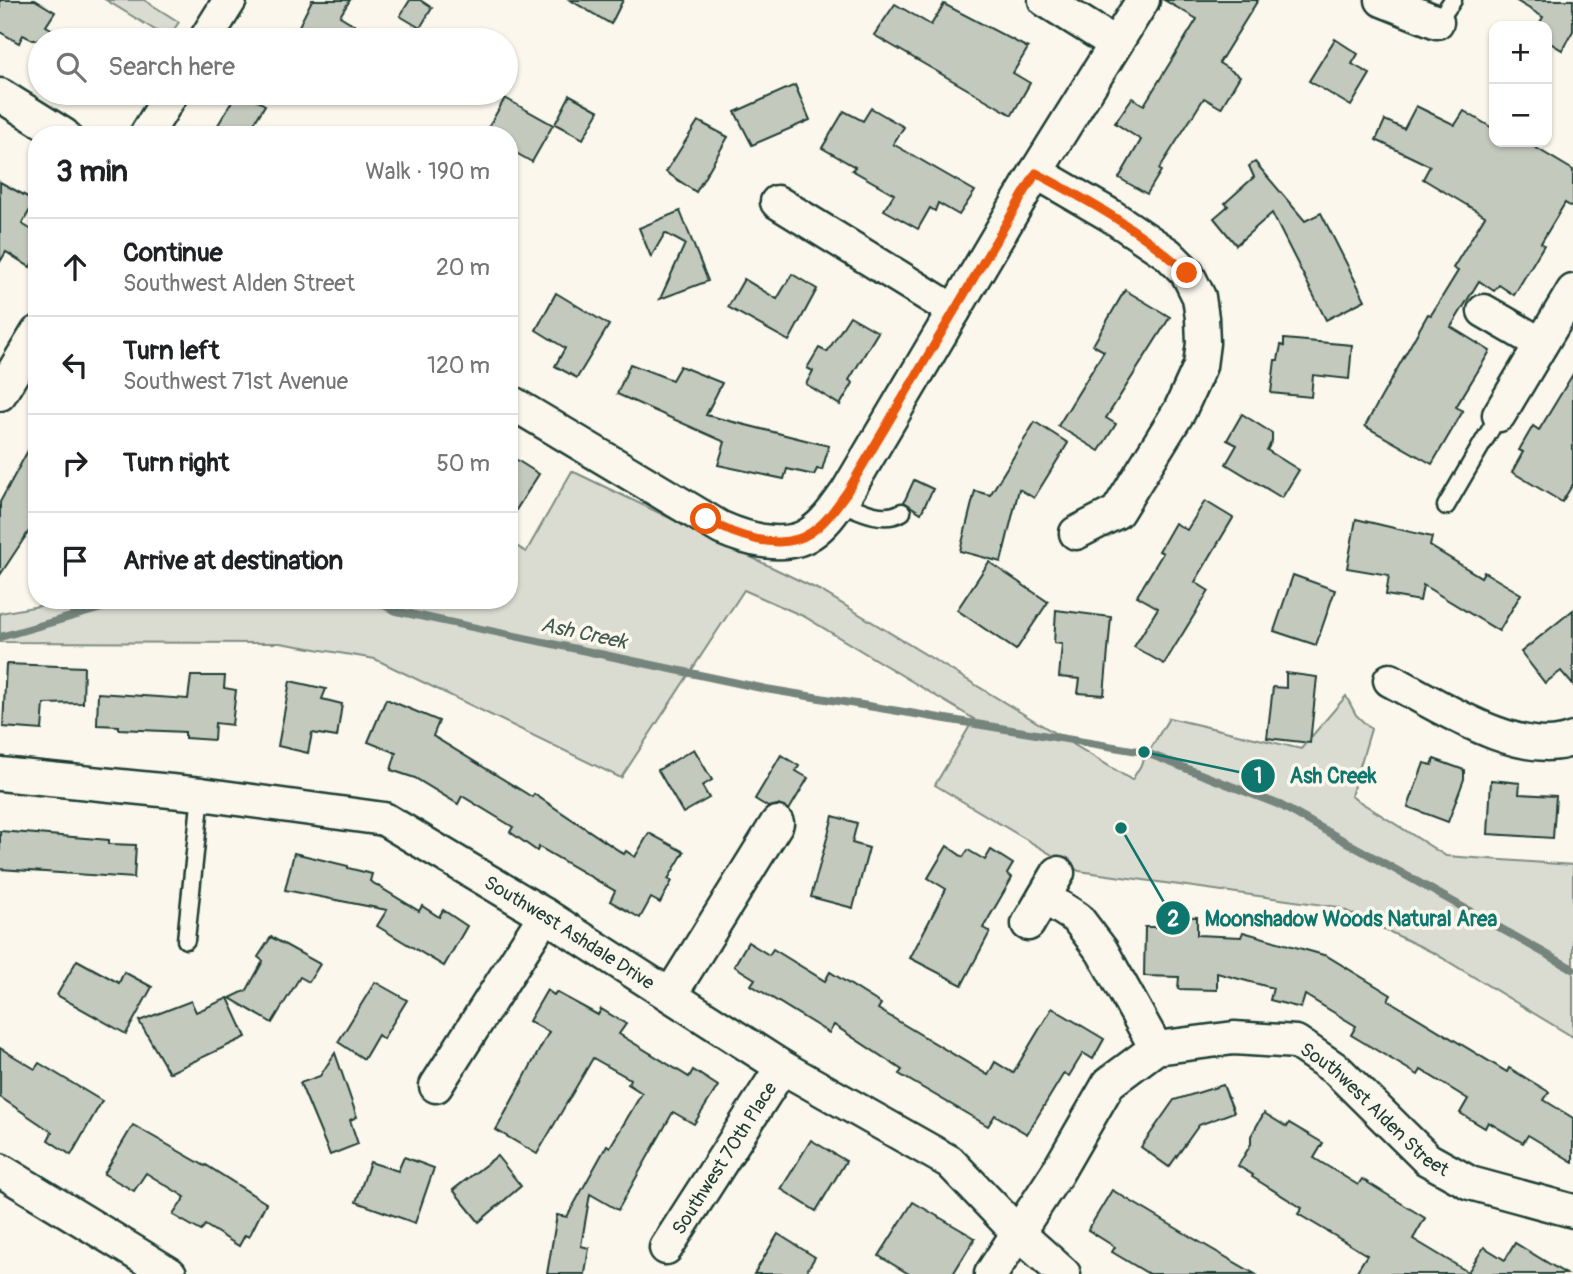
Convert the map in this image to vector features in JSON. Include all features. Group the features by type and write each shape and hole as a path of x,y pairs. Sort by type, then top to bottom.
{"street":[{"path":"212,28 230,0"},
{"path":"1045,0 1114,43"},
{"path":"518,406 721,528 741,537 789,541 809,535 828,518 840,502 1114,43 1143,0"},
{"path":"1382,0 1445,11"},
{"path":"0,96 49,126"},
{"path":"152,126 165,105"},
{"path":"1036,173 1110,215 1168,254 1187,273 1199,296 1202,318 1200,366 1180,411 1117,512 1076,533"},
{"path":"777,202 954,312"},
{"path":"1499,415 1573,291"},
{"path":"1484,311 1541,344"},
{"path":"0,394 28,348"},
{"path":"1390,680 1506,739 1539,744 1573,739"},
{"name":"Southwest Ashdale Drive","path":"0,774 201,794 384,818 545,915 782,1067 950,1162 1017,1232 1064,1274"},
{"path":"671,994 777,823"},
{"path":"1028,924 1051,885 1102,951 1156,1048"},
{"path":"436,1086 545,915"},
{"name":"Southwest Alden Street","path":"990,1274 1058,1173 1108,1083 1156,1048 1234,1038 1296,1042 1337,1070 1427,1159 1470,1183 1573,1211"},
{"name":"Southwest 70th Place","path":"666,1248 782,1067"},
{"path":"0,1170 170,1274"}],"lane":[{"path":"1446,506 1499,415"},
{"path":"840,502 880,516 894,517 902,512"},
{"path":"186,940 201,794"}],"shaded area":[{"path":"106,0 144,0 179,22 175,28 152,28"},
{"path":"572,471 821,591 1132,780 1169,718 1301,749 1346,696 1356,715 1371,729 1351,796 1446,856 1573,865 1573,1037 1434,953 1338,907 1079,871 935,785 974,719 805,617 744,590 621,778 375,659 280,643 0,642 0,613 28,608 518,609 518,547 526,552"}],"building":[{"path":"0,0 35,0 55,12 46,26 50,28 28,28 28,38 23,35 19,43 0,32"},
{"path":"312,0 350,0 340,16 355,28 298,28"},
{"path":"410,0 420,0 432,8 420,28 400,16"},
{"path":"570,0 623,0 611,24"},
{"path":"1164,0 1258,0 1219,63 1240,76 1221,108 1204,98 1159,169 1161,171 1147,194 1119,178 1141,140 1115,123 1132,98 1144,105 1197,19"},
{"path":"1515,0 1573,0 1573,31 1562,50 1552,44 1552,21 1541,21 1543,17"},
{"path":"895,4 931,25 944,4 1028,48 1013,73 1030,83 1012,115 874,35"},
{"path":"1335,39 1358,54 1352,64 1370,74 1351,106 1309,81"},
{"path":"795,85 810,120 752,145 735,112"},
{"path":"570,95 599,111 583,139 555,124"},
{"path":"230,105 265,105 252,126 217,126"},
{"path":"501,105 517,105 553,125 532,162 518,154 518,126 489,126"},
{"path":"1416,106 1455,125 1464,111 1489,126 1489,147 1534,147 1573,170 1573,208 1565,203 1514,295 1499,285 1494,291 1479,281 1451,327 1490,351 1456,407 1463,411 1432,464 1365,426 1428,314 1431,315 1458,271 1453,268 1485,216 1423,179 1430,166 1376,140 1385,120 1404,129"},
{"path":"871,108 904,127 893,144 975,191 959,215 938,203 935,211 930,208 918,229 884,210 894,194 852,170 855,167 822,148 844,111 863,121"},
{"path":"698,121 728,137 696,192 666,172"},
{"path":"1255,162 1305,221 1321,213 1365,300 1326,320 1272,213 1236,245 1214,218 1228,206 1225,203 1254,177 1249,166"},
{"path":"0,182 28,197 28,213 22,224 28,228 28,266 6,252 0,262"},
{"path":"680,211 708,281 660,299 685,244 665,233 651,257 639,228"},
{"path":"792,274 817,289 789,341 728,307 744,279 777,299"},
{"path":"1125,290 1170,317 1106,418 1116,424 1099,451 1058,426 1104,351 1093,345"},
{"path":"556,293 609,325 577,378 555,366 565,348 536,330"},
{"path":"850,316 878,332 849,380 853,383 840,405 806,384 813,371 807,368 819,348 827,352"},
{"path":"1284,339 1352,345 1349,379 1313,375 1311,397 1271,393 1275,360 1278,360 1281,345 1284,346"},
{"path":"630,364 672,380 680,366 722,383 706,415 829,446 822,470 817,469 814,475 787,469 784,479 718,465 725,442 617,394"},
{"path":"1573,374 1573,484 1562,502 1512,472 1523,452 1519,450 1533,426 1539,430"},
{"path":"1242,414 1272,433 1272,441 1267,450 1299,470 1282,498 1226,464 1237,445 1227,440"},
{"path":"1035,422 1068,443 1034,498 1019,489 1001,562 960,551 975,491 990,495"},
{"path":"28,451 28,533 0,575 0,502"},
{"path":"518,461 539,474 518,507"},
{"path":"914,480 933,489 921,513 904,502"},
{"path":"1205,501 1233,518 1195,582 1209,591 1164,664 1134,647 1158,608 1137,596 1163,553 1159,551 1175,523 1187,530"},
{"path":"1356,519 1432,537 1430,546 1481,577 1484,572 1521,594 1499,631 1423,585 1420,601 1386,595 1389,575 1347,568"},
{"path":"989,562 1048,602 1016,650 957,610"},
{"path":"1293,575 1335,590 1316,645 1274,631"},
{"path":"1056,610 1111,617 1104,695 1078,693 1080,679 1059,677 1062,644 1054,643"},
{"path":"1573,610 1573,685 1561,671 1545,683 1521,652"},
{"path":"6,664 84,667 83,703 44,704 42,730 3,727"},
{"path":"1286,673 1317,677 1310,743 1267,738 1273,687 1286,688"},
{"path":"191,676 225,676 224,688 236,690 232,725 215,723 214,740 185,738 185,732 119,729 119,726 97,725 98,693 188,699"},
{"path":"290,681 326,689 322,699 342,704 337,737 312,733 308,753 278,746"},
{"path":"386,699 439,721 433,736 532,797 534,794 624,854 626,851 635,857 649,833 684,852 668,879 672,881 660,903 651,898 640,918 610,901 615,891 539,847 537,851 510,832 513,827 462,796 458,804 415,778 391,770 396,753 368,742"},
{"path":"694,749 712,780 702,786 709,798 683,813 658,770"},
{"path":"781,755 799,766 796,771 808,778 789,810 778,805 768,807 755,799"},
{"path":"1434,759 1464,770 1464,779 1448,822 1408,807 1424,763 1432,765"},
{"path":"1491,780 1520,783 1519,794 1556,796 1553,838 1488,834"},
{"path":"833,816 857,823 852,843 869,848 853,908 811,897"},
{"path":"0,831 109,840 109,844 136,845 134,878 0,869"},
{"path":"947,846 963,857 968,850 985,860 991,850 1013,864 1007,874 1012,878 983,928 990,932 962,985 910,958 946,889 928,878"},
{"path":"294,853 372,874 370,881 419,911 422,906 439,917 443,910 467,926 444,966 377,926 387,910 285,890"},
{"path":"1167,916 1197,917 1197,935 1241,937 1243,932 1327,956 1391,995 1388,1000 1507,1072 1509,1068 1549,1092 1544,1100 1573,1118 1573,1162 1528,1135 1523,1143 1488,1122 1485,1128 1460,1113 1468,1099 1421,1070 1418,1075 1351,1035 1356,1026 1305,995 1301,1008 1270,1000 1273,988 1217,973 1217,990 1178,989 1179,977 1144,976 1145,927 1166,927"},
{"path":"271,937 320,964 309,982 300,977 272,1023 230,998 247,990 263,961 258,957"},
{"path":"748,942 769,955 773,949 825,981 830,972 881,1004 878,1009 988,1075 995,1062 1013,1073 1052,1008 1104,1039 1093,1059 1083,1053 1069,1076 1064,1073 1027,1134 995,1115 988,1126 899,1074 902,1070 834,1025 829,1033 751,985 755,979 734,966"},
{"path":"77,960 119,983 124,972 152,987 126,1034 57,995"},
{"path":"375,982 407,1000 383,1039 378,1035 364,1059 338,1042"},
{"path":"547,990 554,995 556,992 598,1015 601,1009 626,1024 619,1034 689,1077 693,1070 718,1086 694,1124 673,1112 618,1210 590,1194 581,1246 589,1248 585,1274 547,1274 557,1215 567,1217 607,1145 610,1147 642,1093 628,1084 630,1079 593,1058 537,1154 496,1130 549,1032 529,1021"},
{"path":"228,998 246,1037 169,1073 139,1021 191,1001 196,1012"},
{"path":"0,1048 35,1069 39,1063 102,1101 71,1155 48,1140 52,1132 0,1097"},
{"path":"335,1053 357,1117 350,1120 358,1144 330,1155 300,1083 320,1076"},
{"path":"1223,1085 1234,1112 1199,1125 1169,1167 1141,1147 1174,1100"},
{"path":"1264,1113 1287,1127 1289,1123 1323,1143 1314,1158 1358,1185 1362,1179 1425,1218 1413,1239 1468,1272 1484,1247 1505,1260 1515,1243 1566,1274 1355,1274 1367,1255 1298,1214 1302,1208 1238,1166"},
{"path":"133,1125 206,1165 266,1203 249,1237 245,1235 239,1246 205,1225 201,1231 173,1215 185,1197 146,1173 134,1191 104,1174"},
{"path":"811,1140 846,1161 816,1211 781,1189"},
{"path":"497,1156 521,1186 479,1222 453,1190"},
{"path":"404,1157 434,1168 415,1223 356,1202 370,1162 398,1171"},
{"path":"1112,1190 1255,1274 1149,1274 1112,1252 1115,1247 1088,1230"},
{"path":"913,1202 975,1238 953,1274 909,1274 879,1256"},
{"path":"778,1234 815,1257 805,1274 754,1274"}],"waterway":[{"name":"Ash Creek","path":"0,637 98,609"},
{"name":"Ash Creek","path":"392,609 766,689 1144,752 1280,805 1573,969"}],"place":[{"name":"Ash Creek","path":"1144,752"},
{"name":"Moonshadow Woods Natural Area","path":"1121,828"}],"route":[{"path":"706,519 741,537 789,541 809,535 828,518 847,492 1036,173 1144,236 1187,273"}]}
